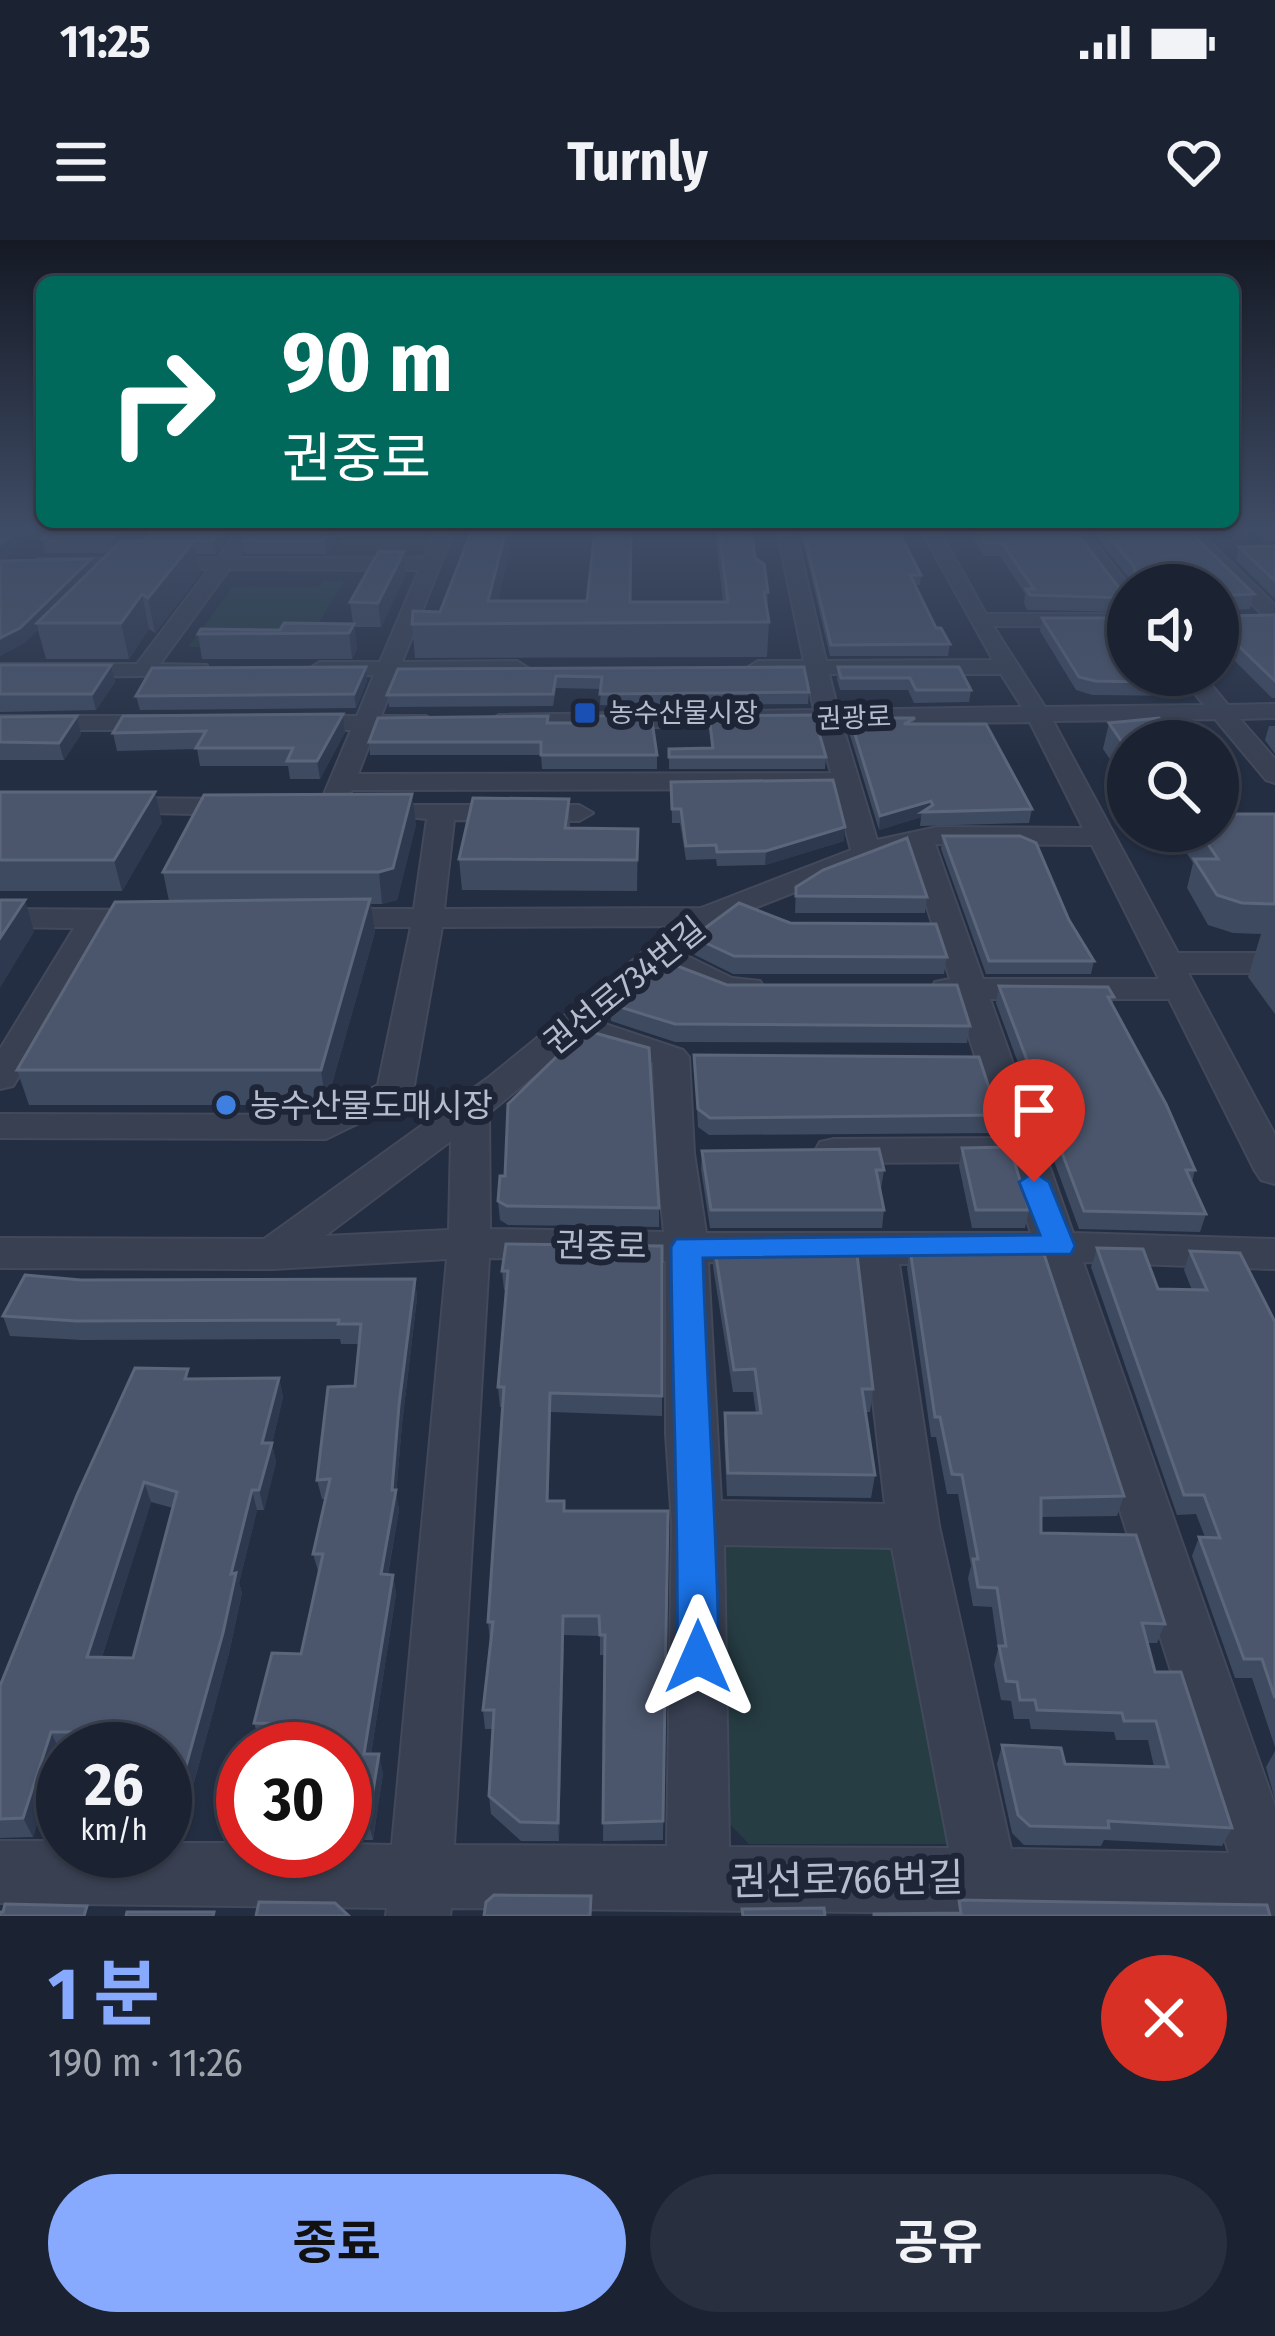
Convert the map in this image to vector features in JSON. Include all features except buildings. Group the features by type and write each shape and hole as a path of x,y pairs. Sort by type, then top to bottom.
{"street":[{"path":"144,670 191,608"},
{"path":"327,799 366,723 412,608"},
{"path":"804,608 828,719 866,852"},
{"path":"973,608 1036,711 1275,1171"},
{"path":"1239,620 1275,618"},
{"path":"979,620 1107,620"},
{"path":"1,671 40,662 144,670 233,669"},
{"path":"745,668 1007,667"},
{"path":"299,669 531,668"},
{"path":"1207,696 1275,775"},
{"name":"권광로","path":"274,723 828,719 1036,711 1275,712"},
{"path":"0,723 183,723"},
{"path":"327,799 846,782"},
{"path":"327,799 441,812 579,813"},
{"path":"94,806 260,807"},
{"path":"0,1126 326,1126 395,1091 428,918 441,812"},
{"path":"919,837 937,927 969,989 1060,1246 1274,1889"},
{"name":"권선로734번길","path":"273,1254 470,1109 657,953 721,910 866,852 919,837 1098,837"},
{"path":"285,918 721,910 771,919"},
{"path":"0,918 190,919"},
{"path":"0,1078 95,919"},
{"path":"657,953 726,988 770,988"},
{"path":"925,988 1172,976 1275,963"},
{"path":"573,1024 671,1057 717,1058"},
{"path":"671,1057 675,1153 687,1247 690,1434 698,1522 698,1881"},
{"path":"946,1059 992,1059"},
{"path":"420,1897 469,1243 470,1109"},
{"path":"790,1152 1022,1149"},
{"path":"675,1153 721,1152"},
{"name":"권중로","path":"0,1253 273,1254 469,1243 876,1250 1060,1246 1275,1254"},
{"path":"876,1250 913,1526 986,1877"},
{"path":"698,1522 913,1526"},
{"name":"권선로766번길","path":"0,1872 420,1897 698,1881 986,1877 1274,1889"}],"green space":[{"path":"217,608 328,608 304,648 188,647"},
{"path":"725,1546 890,1550 911,1571 959,1823 947,1844 749,1844 718,1812 712,1556"}],"place":[{"name":"농수산물시장","path":"585,713"},
{"name":"농수산물도매시장","path":"226,1105"}],"route":[{"path":"698,1657 698,1522 690,1434 687,1247 1060,1246 1034,1182"}]}
